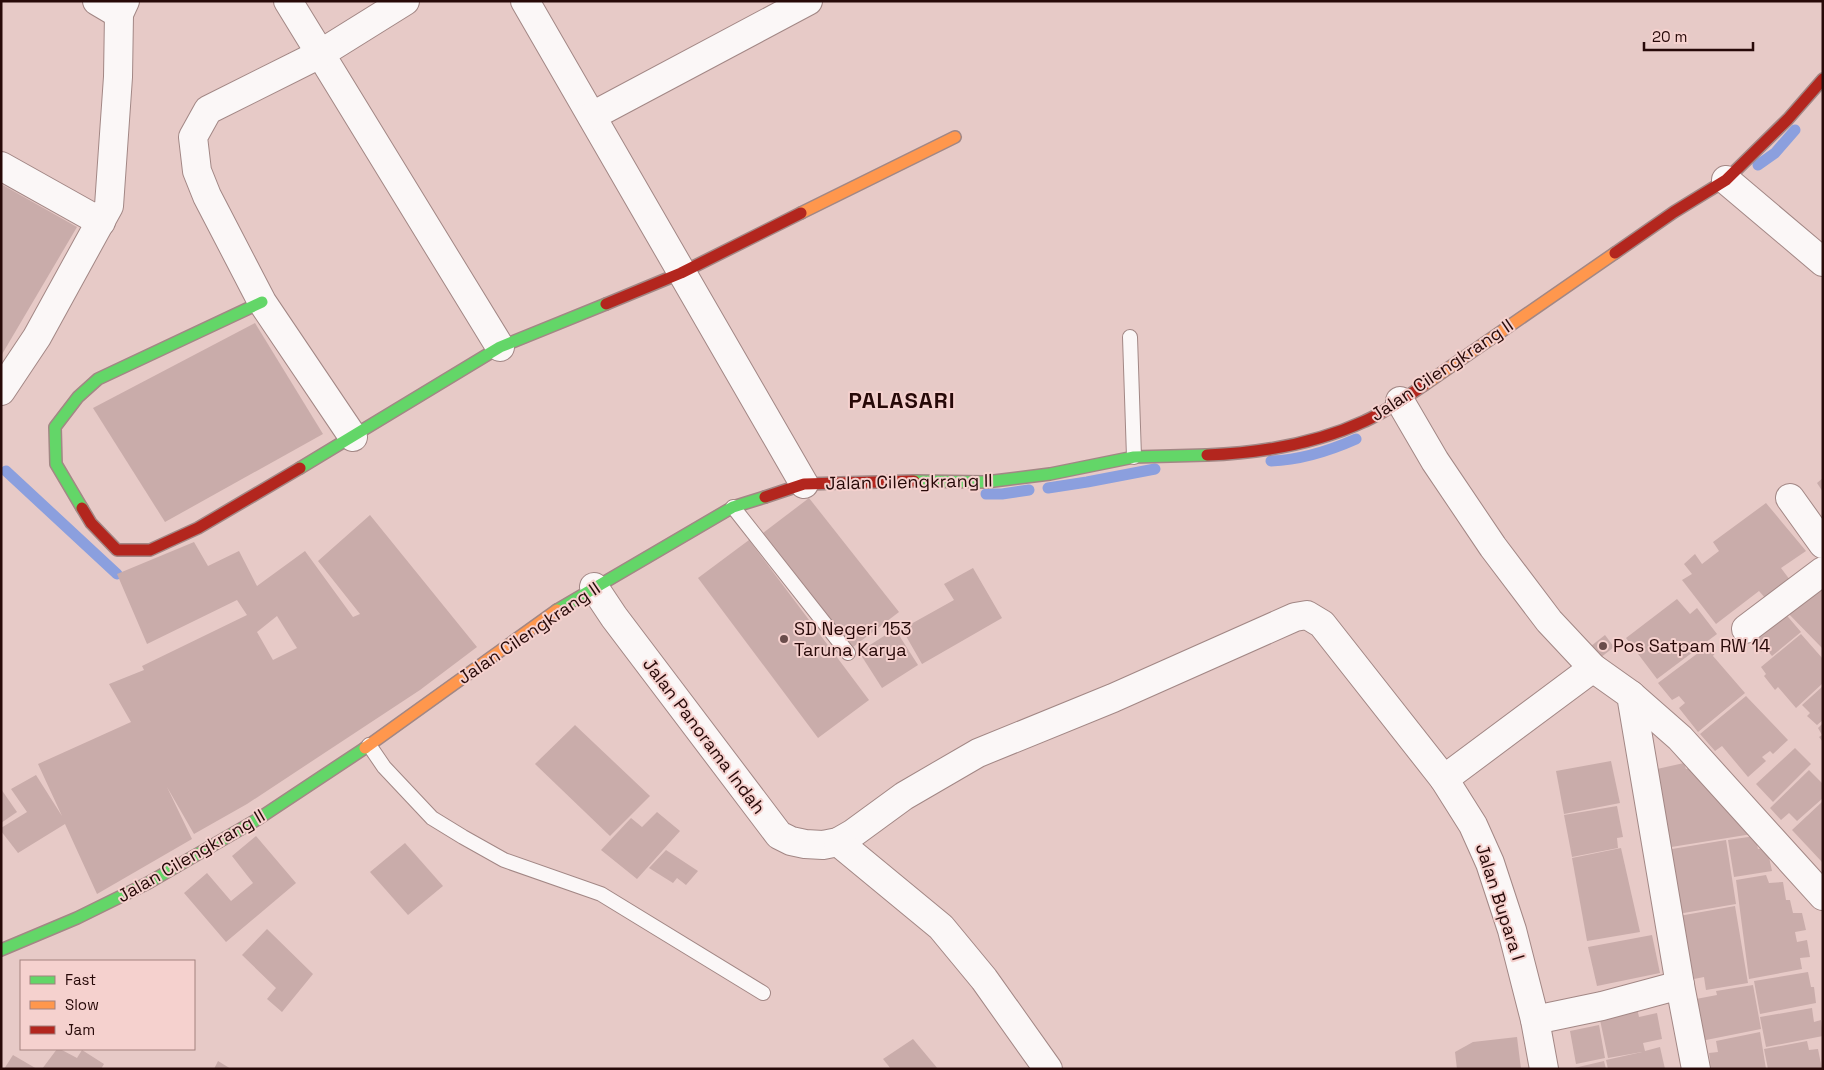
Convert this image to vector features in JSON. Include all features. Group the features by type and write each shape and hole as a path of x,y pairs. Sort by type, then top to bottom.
{"street":[{"path":"288,1 500,347"},
{"path":"354,437 262,302 207,196 197,171 193,137 208,110 320,54 405,1"},
{"path":"525,1 804,484"},
{"path":"592,116 808,1"},
{"path":"1,391 37,337 109,206 111,194 114,5"},
{"name":"Jalan Cilengkrang II","path":"1,950 77,918 148,883 258,819 369,745 546,617 594,587 733,507 804,484 902,481 986,482 1050,474 1134,457 1226,454 1304,443 1334,434 1366,421 1400,401 1674,212 1726,180 1788,119 1823,80"},
{"path":"262,302 98,379 78,397 55,427 56,464 91,523 117,550 150,550 198,528 354,437 500,347 681,273 955,137"},
{"path":"1,166 101,222"},
{"path":"1726,180 1823,262"},
{"path":"1400,401 1435,461 1493,547 1549,621 1593,668 1631,695 1680,738 1823,896"},
{"path":"1790,498 1823,544"},
{"path":"1746,629 1823,571"},
{"name":"Jalan Panorama Indah","path":"594,587 614,617 779,835 791,841 805,844 823,845 838,842"},
{"name":"Jalan Bupara I","path":"838,842 904,796 978,753 1113,698 1295,617 1307,615 1322,624 1444,779 1473,825 1490,863 1512,930 1535,1020 1544,1069"},
{"path":"1444,779 1593,668"},
{"path":"1631,695 1696,1069"},
{"path":"838,842 941,927 984,979 1048,1069"},
{"path":"1535,1020 1602,1006 1680,985"}],"lane":[{"path":"1130,337 1134,457"},
{"path":"733,507 848,653"},
{"path":"369,745 384,767 432,818 463,838 504,860 601,894 764,993"}],"building":[{"path":"1,184 77,227 1,356"},
{"path":"255,323 323,434 165,522 93,408"},
{"path":"1823,478 1823,492 1817,483"},
{"path":"809,498 899,612 853,647 763,533"},
{"path":"1766,503 1806,551 1781,568 1790,580 1766,599 1759,591 1716,624 1682,580 1692,574 1684,564 1695,554 1702,564 1719,551 1713,542"},
{"path":"370,515 477,647 420,690 247,804 194,834 167,787 192,839 97,894 65,824 18,853 1,831 1,828 27,812 11,789 36,775 62,816 38,764 131,722 109,684 144,670 142,666 247,615 237,600 147,644 117,574 194,542 208,566 239,551 257,586 305,551 353,617 360,614 318,561","holes":["277,616 297,648 273,660 257,632"]},
{"name":"SD Negeri 153 Taruna Karya","path":"749,540 869,700 818,738 698,578"},
{"path":"973,568 1002,618 922,664 902,629 954,600 944,584"},
{"path":"1823,578 1823,649 1784,609"},
{"path":"1677,599 1690,614 1697,608 1717,634 1657,679 1626,638"},
{"path":"1783,611 1801,632 1772,656 1766,649 1761,652 1751,638"},
{"path":"895,629 918,665 882,688 859,652"},
{"path":"1801,634 1823,659 1823,683 1796,708 1778,687 1775,690 1764,676 1766,674 1761,667"},
{"name":"Pos Satpam RW 14","path":"1605,635 1614,647 1600,658 1591,646"},
{"path":"1710,644 1716,652 1713,656 1745,693 1698,732 1679,708 1685,703 1679,696 1672,700 1658,683"},
{"path":"1823,686 1823,720 1817,725 1807,716 1810,713 1802,705"},
{"path":"1746,696 1788,740 1773,754 1770,751 1762,757 1766,761 1748,777 1722,746 1715,751 1700,734"},
{"path":"1823,723 1823,742 1819,737 1822,735 1818,728"},
{"path":"575,725 650,796 610,836 535,764"},
{"path":"1795,748 1811,764 1773,802 1756,784"},
{"path":"1611,761 1620,803 1564,814 1556,771"},
{"path":"1684,763 1686,769 1699,766 1752,834 1659,849 1656,791 1661,790 1657,769"},
{"path":"1809,770 1823,784 1823,798 1797,821 1789,813 1781,820 1770,808"},
{"path":"1,789 17,812 1,823"},
{"path":"1823,801 1823,861 1822,862 1792,830"},
{"path":"1617,806 1623,837 1617,838 1618,848 1572,857 1564,815"},
{"path":"657,812 680,831 637,879 601,850 631,818 642,827"},
{"path":"256,836 296,883 226,942 184,893 207,873 231,901 253,883 232,856"},
{"path":"1755,836 1758,849 1767,848 1772,871 1734,877 1728,840"},
{"path":"1726,840 1736,904 1672,915 1660,851"},
{"path":"405,843 443,886 408,915 370,872"},
{"path":"1621,848 1640,932 1587,941 1572,858"},
{"path":"666,850 698,871 686,885 677,878 673,883 649,868"},
{"path":"1766,875 1769,883 1783,882 1786,900 1790,900 1793,913 1802,913 1806,930 1795,932 1797,942 1807,940 1810,957 1800,958 1802,969 1749,979 1736,880"},
{"path":"1735,906 1748,983 1706,990 1704,977 1694,979 1691,964 1684,965 1679,916"},
{"path":"267,929 313,974 282,1012 267,999 276,988 242,955"},
{"path":"1652,935 1660,973 1597,986 1588,947"},
{"path":"1808,972 1811,987 1814,987 1816,1003 1760,1014 1754,981"},
{"path":"1753,985 1761,1029 1696,1042 1696,999 1717,995 1716,991"},
{"path":"1637,1008 1639,1017 1657,1013 1662,1039 1643,1043 1645,1051 1660,1047 1665,1069 1608,1069 1606,1060 1642,1052 1608,1058 1599,1015"},
{"path":"1812,1008 1814,1022 1821,1020 1823,1036 1766,1047 1760,1017"},
{"path":"1599,1025 1605,1058 1576,1064 1570,1031"},
{"path":"1760,1032 1766,1069 1711,1069 1709,1053 1718,1052 1716,1041"},
{"path":"1517,1037 1521,1069 1457,1069 1455,1052 1473,1042"},
{"path":"913,1039 938,1069 891,1069 883,1059"},
{"path":"1807,1041 1809,1050 1818,1049 1822,1069 1768,1069 1764,1049"},
{"path":"56,1050 62,1050 77,1058 82,1050 104,1064 101,1069 42,1069"},
{"path":"13,1055 37,1069 4,1069"},
{"path":"218,1061 231,1069 214,1069"},
{"path":"1604,1061 1606,1069 1574,1069 1574,1068"}],"waterway":[{"path":"1758,165 1775,153 1795,130"},
{"path":"1271,461 1293,459 1314,454 1356,439"},
{"path":"1048,488 1155,469"},
{"path":"6,471 117,574"},
{"path":"986,494 1029,490"}],"traffic: fast":[{"path":"82,508 56,464 55,427 78,397 98,379 262,302"},
{"path":"300,468 500,347 606,304"},
{"path":"914,481 986,482 1050,474 1134,457 1207,455"},
{"path":"557,610 733,507 765,497"},
{"path":"1,950 77,918 148,883 258,819 365,748"}],"traffic: slow":[{"path":"801,213 955,137"},
{"path":"1424,385 1615,253"},
{"path":"365,748 557,610"}],"traffic: jam":[{"path":"1615,253 1674,212 1726,180 1788,119 1823,79"},
{"path":"606,304 681,273 801,213"},
{"path":"1207,455 1288,446 1327,436 1373,417 1424,385"},
{"path":"82,508 91,523 117,550 150,550 198,528 300,468"},
{"path":"765,497 804,484 914,481"}],"place":[{"name":"SD Negeri 153 Taruna Karya","path":"784,639"},
{"name":"Pos Satpam RW 14","path":"1603,646"}],"district":[{"name":"PALASARI","path":"902,400"}]}
